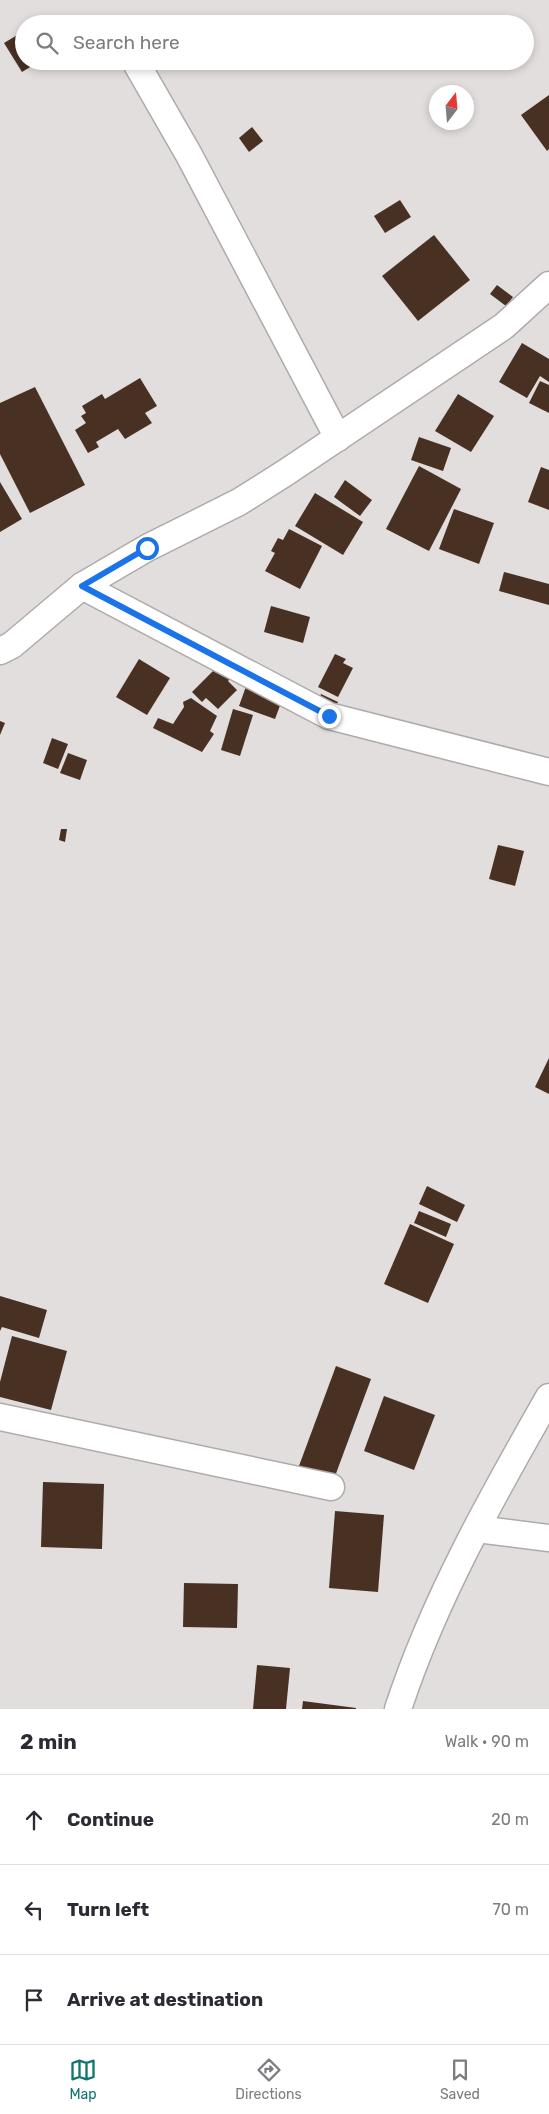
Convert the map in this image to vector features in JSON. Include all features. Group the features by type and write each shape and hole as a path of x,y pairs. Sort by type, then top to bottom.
{"street":[{"path":"140,70 189,155 338,438"},
{"path":"0,651 12,645 82,586 147,548 239,502 338,438 504,326 549,285"},
{"path":"82,586 329,716 549,772"},
{"path":"398,1709 433,1616 477,1529 549,1397"},
{"path":"0,1417 331,1487"},
{"path":"477,1529 549,1538"}],"building":[{"path":"15,36 15,61 4,43"},
{"path":"549,95 549,149 547,151 521,115"},
{"path":"252,127 263,141 249,152 239,138"},
{"path":"400,200 411,217 385,233 374,216"},
{"path":"434,235 470,280 418,321 382,276"},
{"path":"497,285 513,297 506,306 490,294"},
{"path":"522,343 549,359 549,382 540,376 527,398 499,382"},
{"path":"140,378 157,406 145,413 152,423 125,439 118,429 96,442 99,447 88,453 75,430 86,423 81,416 86,413 82,406 102,394 105,399"},
{"path":"540,381 549,385 549,413 529,403"},
{"path":"35,387 85,485 30,513 0,454 0,403"},
{"path":"458,394 494,416 471,452 435,431"},
{"path":"419,437 451,448 443,471 411,460"},
{"path":"419,466 461,489 429,551 386,529"},
{"path":"541,467 549,470 549,510 528,502"},
{"path":"345,480 372,500 360,516 334,497"},
{"path":"0,482 22,519 0,532"},
{"path":"315,493 363,522 343,555 295,526"},
{"path":"454,509 494,523 479,564 439,549"},
{"path":"289,529 322,546 300,589 265,571 275,553 271,551 278,538 283,540"},
{"path":"504,572 549,584 549,605 499,591"},
{"path":"271,606 310,617 303,643 264,632"},
{"path":"335,654 346,659 343,663 353,668 338,697 318,687"},
{"path":"139,659 170,678 147,715 116,697"},
{"path":"218,666 237,690 218,709 206,698 202,702 192,692"},
{"path":"248,681 284,695 275,719 239,706"},
{"path":"321,694 338,702 333,712 316,705"},
{"path":"191,698 217,716 210,731 214,734 202,752 153,728 158,718 173,724 184,707 183,702"},
{"path":"233,709 253,715 240,756 221,750"},
{"path":"0,721 5,723 0,735"},
{"path":"52,738 68,744 58,769 43,763"},
{"path":"68,753 87,760 80,780 60,773"},
{"path":"61,829 67,829 65,842 59,840"},
{"path":"498,845 524,851 515,886 489,879"},
{"path":"549,1058 549,1094 535,1087"},
{"path":"427,1186 465,1205 457,1222 419,1204"},
{"path":"419,1211 451,1224 446,1237 414,1223"},
{"path":"410,1224 454,1244 428,1303 384,1284"},
{"path":"0,1296 47,1310 39,1338 2,1327 0,1331"},
{"path":"12,1336 67,1351 51,1410 0,1397 0,1382"},
{"path":"336,1366 371,1379 331,1487 296,1474"},
{"path":"384,1396 435,1415 414,1470 364,1451"},
{"path":"43,1482 104,1484 102,1549 41,1547"},
{"path":"335,1511 384,1515 378,1592 329,1588"},
{"path":"184,1583 238,1584 237,1628 183,1627"},
{"path":"257,1665 290,1668 286,1709 253,1709"},
{"path":"303,1701 356,1708 356,1709 302,1709"}],"route":[{"path":"147,548 82,586 329,716"}]}
